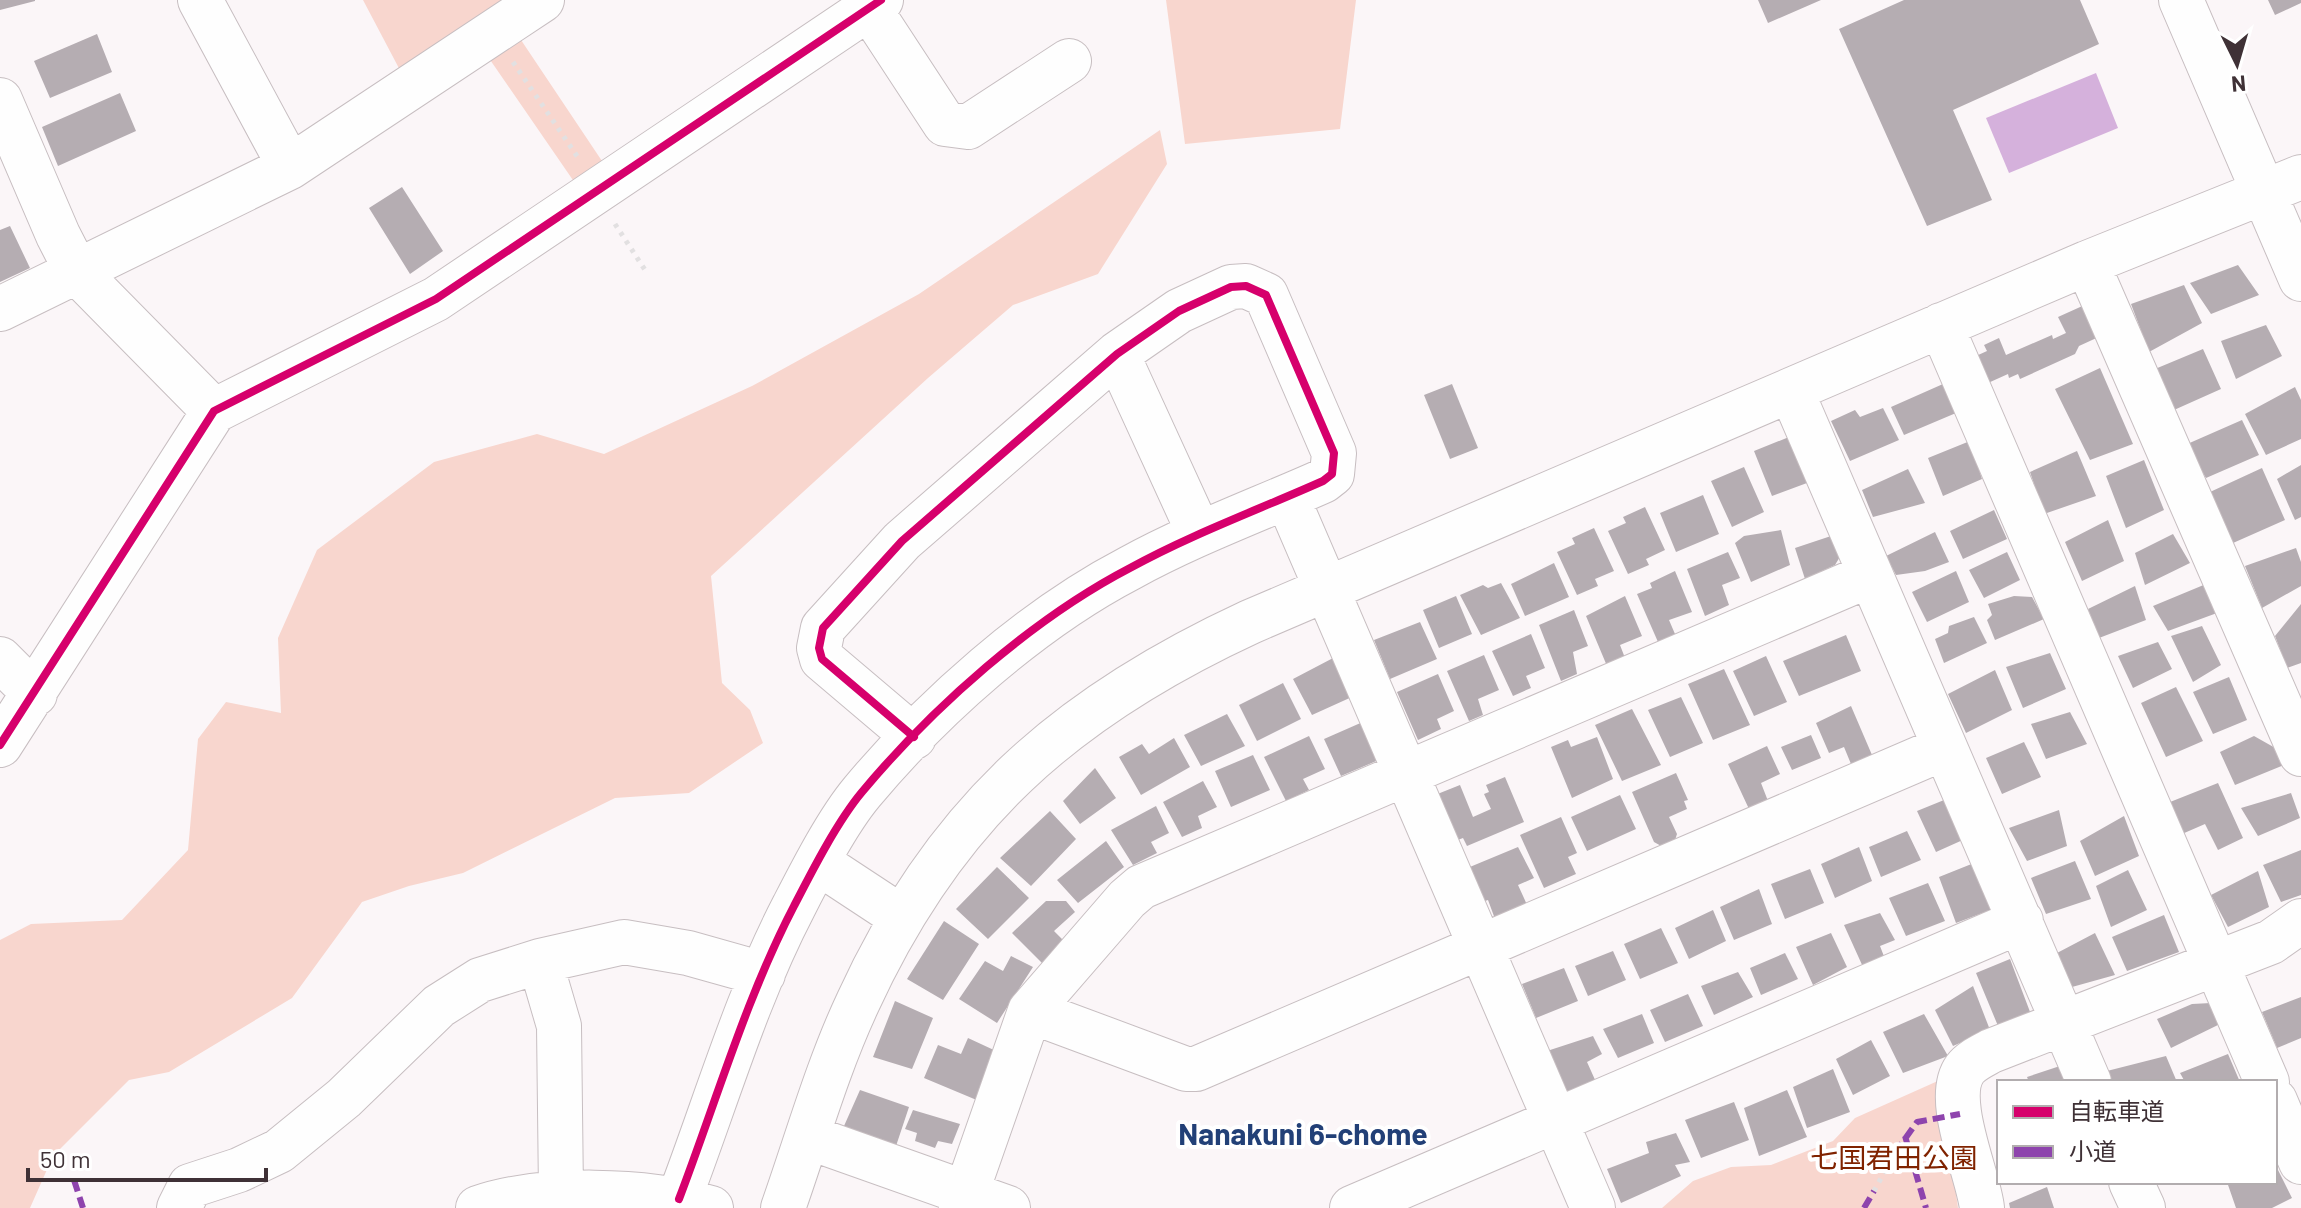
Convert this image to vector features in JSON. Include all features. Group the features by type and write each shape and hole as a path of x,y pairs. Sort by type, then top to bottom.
{"street":[{"path":"200,0 290,167"},
{"path":"0,309 290,167 542,0"},
{"path":"2181,0 2282,185 2301,279"},
{"path":"0,745 214,411 436,299 875,4 945,124 952,128 968,127 1069,61"},
{"path":"0,100 77,272 214,411"},
{"path":"783,1208 857,1004 901,917 979,811 1046,745 1085,713 1177,656 1328,589 2087,263 2282,185"},
{"path":"2087,263 2301,754"},
{"path":"478,1208 506,1198 561,1193 695,1203 763,974 794,906 860,794 914,737 1009,647 1067,605 1199,533 1287,497 1332,474 1334,453 1266,295 1246,286 1231,287 1179,311 1117,354 902,541 823,628 819,648 822,659 914,737"},
{"path":"1941,325 2266,1080"},
{"path":"1117,354 1199,533"},
{"path":"1791,390 2088,1080"},
{"path":"1287,497 1593,1208"},
{"path":"964,1201 1030,1011 1127,899 1141,887 1870,575"},
{"path":"0,659 35,694"},
{"path":"1030,1011 1186,1069 1196,1069 1944,748"},
{"path":"819,863 901,917"},
{"path":"1352,1208 2021,921"},
{"path":"1982,1208 1979,1182 1960,1114 1959,1091 1963,1072 1991,1051 2271,942 2301,921"},
{"path":"179,1208 190,1186 239,1170 279,1151 344,1098 439,1006 480,980 540,961 624,942 688,953 763,974"},
{"path":"540,961 559,1026 561,1193"},
{"path":"2277,1106 2301,1162"},
{"path":"808,1137 964,1201 1008,1208"},
{"path":"2132,1184 2143,1208"}],"path":[{"path":"493,32 591,176 645,270"},
{"path":"1874,1191 1895,1153"}],"green space":[{"path":"363,0 510,0 402,74"},
{"path":"1166,0 1356,0 1340,129 1185,144"},
{"path":"515,31 606,167 577,186 484,51"},
{"path":"1160,130 1167,164 1098,274 1013,305 928,378 711,576 722,683 750,710 763,743 689,793 615,798 463,873 409,886 362,902 292,998 169,1072 129,1080 53,1156 30,1208 0,1208 0,940 31,924 122,920 188,850 198,739 226,702 281,713 278,638 317,550 434,462 537,434 604,454 752,386 919,294"},
{"name":"七国君田公園","path":"1940,1080 1958,1208 1662,1208 1693,1181 1731,1167 1771,1165 1833,1141 1855,1118"}],"shaded area":[{"path":"2096,73 2118,128 2009,173 1986,118"}],"building":[{"path":"0,0 35,0 35,1 0,10"},
{"path":"1758,0 1821,0 1768,23"},
{"path":"1904,0 2080,0 2099,44 1953,110 1992,200 1927,226 1839,29"},
{"path":"2268,0 2301,0 2301,3 2275,15"},
{"path":"97,34 112,72 50,98 34,61"},
{"path":"120,93 136,131 58,166 42,127"},
{"path":"402,187 443,251 410,274 369,208"},
{"path":"10,226 30,268 0,282 0,230"},
{"path":"2238,265 2259,295 2211,314 2190,283"},
{"path":"2184,285 2202,323 2149,352 2131,304"},
{"path":"2089,303 2103,335 2079,346 2075,354 2020,379 2018,374 2009,378 2008,374 1988,383 1976,356 1987,351 1984,345 1999,338 2006,355 2052,335 2053,339 2066,333 2058,317"},
{"path":"2266,325 2282,356 2236,379 2221,341"},
{"path":"2203,349 2221,389 2174,410 2155,369"},
{"path":"2100,368 2133,444 2090,460 2055,389"},
{"path":"1452,384 1478,448 1450,459 1424,395"},
{"path":"1943,384 1956,413 1904,435 1891,407"},
{"path":"2295,387 2301,400 2301,439 2266,455 2245,414"},
{"path":"1883,408 1899,440 1850,461 1831,421 1855,410 1860,417"},
{"path":"2242,420 2259,455 2206,478 2185,445"},
{"path":"1789,437 1807,483 1772,496 1754,451"},
{"path":"1970,441 1982,479 1943,496 1928,458"},
{"path":"2077,451 2096,496 2044,514 2030,472"},
{"path":"2144,460 2164,510 2126,528 2106,476"},
{"path":"2301,465 2301,517 2295,520 2277,479"},
{"path":"1744,467 1764,512 1732,527 1711,481"},
{"path":"2262,468 2285,520 2233,543 2210,492"},
{"path":"1908,469 1925,503 1873,517 1862,490"},
{"path":"1703,495 1719,534 1676,552 1660,513"},
{"path":"1645,507 1665,550 1646,559 1649,565 1628,574 1608,531 1626,523 1623,517"},
{"path":"1994,510 2007,539 1963,559 1950,531"},
{"path":"2108,520 2124,561 2082,581 2065,542"},
{"path":"1594,528 1614,571 1595,579 1598,586 1577,595 1557,552 1575,544 1572,538"},
{"path":"1781,530 1790,565 1751,582 1735,543 1744,536"},
{"path":"1935,532 1949,562 1925,571 1896,575 1886,556"},
{"path":"2173,534 2190,563 2145,585 2135,553"},
{"path":"1834,535 1844,550 1835,565 1805,579 1795,548"},
{"path":"2296,548 2301,562 2301,586 2262,608 2245,566"},
{"path":"1728,552 1740,578 1722,585 1729,605 1705,616 1687,569"},
{"path":"2007,552 2020,580 1984,598 1969,570"},
{"path":"1554,563 1569,597 1525,616 1511,584"},
{"path":"1675,571 1692,612 1669,620 1675,634 1658,642 1637,594 1652,588 1650,583"},
{"path":"1956,571 1969,602 1927,622 1912,592"},
{"path":"1501,583 1520,618 1481,635 1460,595 1483,585 1488,588"},
{"path":"2206,584 2217,613 2168,631 2153,606"},
{"path":"2135,586 2146,620 2099,638 2088,609"},
{"path":"1456,596 1472,634 1439,648 1423,610"},
{"path":"1625,596 1642,636 1620,645 1625,658 1607,666 1586,616"},
{"path":"2014,596 2032,597 2044,619 1995,640 1987,620 1992,615 1988,604"},
{"path":"2301,604 2301,663 2287,668 2275,636"},
{"path":"1574,610 1588,646 1573,652 1577,674 1561,681 1539,625"},
{"path":"1974,617 1987,643 1944,663 1935,639 1948,633 1949,626"},
{"path":"1420,622 1437,659 1390,679 1374,640"},
{"path":"2202,626 2221,665 2193,682 2171,636"},
{"path":"1531,634 1545,668 1526,676 1531,688 1513,696 1492,651"},
{"path":"1846,635 1861,671 1799,696 1783,661"},
{"path":"2158,642 2172,669 2133,688 2118,656"},
{"path":"2050,653 2066,689 2023,708 2006,667"},
{"path":"1484,655 1499,690 1478,699 1483,715 1469,721 1447,671"},
{"path":"1766,656 1787,702 1754,716 1733,671"},
{"path":"1335,657 1354,696 1312,715 1293,679"},
{"path":"1724,669 1750,725 1713,740 1688,684"},
{"path":"1995,670 2012,710 1966,733 1948,694"},
{"path":"1438,674 1454,711 1437,719 1441,729 1418,740 1397,692"},
{"path":"2229,677 2247,720 2213,734 2193,692"},
{"path":"1283,683 1301,719 1257,741 1239,705"},
{"path":"2176,687 2203,741 2166,757 2141,703"},
{"path":"1681,697 1703,743 1670,757 1648,710"},
{"path":"1851,706 1872,755 1851,764 1844,747 1829,753 1816,723"},
{"path":"1632,709 1661,765 1622,781 1595,725"},
{"path":"2070,712 2087,744 2046,759 2031,724"},
{"path":"1227,714 1245,746 1201,766 1184,735"},
{"path":"1365,721 1381,759 1341,776 1324,739"},
{"path":"1811,735 1821,758 1792,770 1781,747"},
{"path":"1309,736 1325,769 1303,779 1309,790 1286,801 1264,757"},
{"path":"2254,736 2277,749 2284,765 2235,785 2220,752"},
{"path":"1597,737 1613,779 1572,798 1551,747 1568,740 1571,747"},
{"path":"1174,738 1190,767 1141,795 1119,757 1142,744 1149,754"},
{"path":"2024,742 2041,777 2002,794 1986,758"},
{"path":"1767,746 1780,774 1761,783 1768,801 1749,809 1728,764"},
{"path":"1253,755 1270,790 1231,807 1215,771"},
{"path":"1095,768 1116,798 1080,824 1063,801"},
{"path":"1676,773 1688,800 1684,801 1687,809 1669,817 1677,834 1674,843 1663,847 1654,842 1632,792"},
{"path":"1505,777 1524,822 1467,846 1463,838 1455,841 1435,795 1460,785 1473,817 1491,809 1484,794 1489,792 1486,785"},
{"path":"1203,781 1217,807 1198,816 1202,828 1182,837 1163,802"},
{"path":"2218,783 2243,838 2218,850 2205,824 2182,834 2165,804"},
{"path":"2291,793 2300,818 2258,836 2241,808"},
{"path":"1620,795 1636,829 1587,851 1571,817"},
{"path":"1949,798 1965,839 1936,852 1917,811"},
{"path":"1156,806 1169,833 1151,842 1157,853 1133,865 1111,830"},
{"path":"2059,810 2067,846 2027,861 2009,828"},
{"path":"1050,811 1076,839 1031,886 1000,858"},
{"path":"2124,816 2139,856 2095,876 2080,841"},
{"path":"1561,817 1577,853 1568,857 1576,874 1544,888 1520,835"},
{"path":"1907,831 1921,860 1881,877 1869,847"},
{"path":"1106,841 1124,867 1078,903 1057,880"},
{"path":"1518,847 1534,878 1518,885 1528,907 1495,919 1488,900 1479,903 1465,869"},
{"path":"1859,847 1872,881 1835,898 1821,864"},
{"path":"2301,850 2301,895 2281,902 2263,865"},
{"path":"2075,861 2091,899 2046,914 2031,878"},
{"path":"1974,863 1993,909 1956,923 1939,877"},
{"path":"997,867 1029,898 988,939 956,909"},
{"path":"1810,869 1824,903 1785,919 1771,884"},
{"path":"2128,870 2147,910 2111,927 2096,886"},
{"path":"2258,871 2269,907 2228,927 2211,895"},
{"path":"1928,883 1945,921 1906,936 1889,898"},
{"path":"1759,889 1772,924 1734,940 1720,907"},
{"path":"1046,901 1066,901 1075,912 1054,931 1069,946 1046,967 1012,933"},
{"path":"1713,910 1726,941 1689,959 1675,928"},
{"path":"1880,913 1895,940 1880,946 1885,959 1863,967 1844,925"},
{"path":"2164,915 2179,952 2127,971 2112,937"},
{"path":"944,921 979,944 943,1000 907,979"},
{"path":"1661,928 1678,963 1640,979 1624,944"},
{"path":"1831,933 1847,967 1813,985 1796,947"},
{"path":"2095,933 2115,975 2072,987 2057,953"},
{"path":"1613,951 1626,980 1588,996 1575,966"},
{"path":"1785,953 1798,979 1761,995 1750,968"},
{"path":"1011,956 1033,967 997,1023 959,999 985,961 1003,971"},
{"path":"2010,959 2035,1025 2003,1038 1976,973"},
{"path":"1564,968 1578,1001 1536,1018 1522,984"},
{"path":"1738,972 1753,997 1714,1015 1701,986"},
{"path":"1973,986 1990,1030 1953,1046 1935,1010"},
{"path":"1688,994 1703,1026 1665,1042 1650,1010"},
{"path":"2301,997 2301,1038 2277,1048 2262,1012"},
{"path":"895,1001 933,1018 912,1069 873,1057"},
{"path":"2211,1003 2220,1024 2171,1048 2157,1019 2192,1004"},
{"path":"1642,1014 1654,1043 1618,1058 1603,1029"},
{"path":"1924,1014 1948,1056 1903,1073 1883,1032"},
{"path":"1593,1036 1602,1054 1587,1062 1596,1082 1565,1093 1547,1051"},
{"path":"968,1038 996,1051 979,1101 924,1078 938,1045 961,1054"},
{"path":"1871,1040 1890,1076 1853,1095 1836,1059"},
{"path":"2228,1054 2239,1080 2184,1080 2180,1073"},
{"path":"2166,1056 2176,1080 2108,1080 2103,1072"},
{"path":"2063,1065 2067,1080 2028,1080 2027,1077"},
{"path":"1833,1069 1850,1112 1807,1128 1793,1087"},
{"path":"860,1090 909,1107 896,1146 844,1126"},
{"path":"1787,1090 1807,1137 1759,1156 1744,1108"},
{"path":"1734,1102 1749,1140 1701,1158 1685,1120"},
{"path":"913,1110 960,1124 952,1144 938,1141 935,1148 915,1141 917,1133 905,1129"},
{"path":"1676,1133 1690,1162 1675,1165 1681,1176 1621,1203 1607,1169 1649,1153 1646,1142"},
{"path":"2277,1168 2292,1198 2272,1208 2236,1208 2228,1184 2277,1184"},
{"path":"2047,1187 2054,1208 2010,1208 2009,1203"}],"marked path":[{"path":"1895,1153 1917,1122 1960,1114"},
{"path":"1905,1136 1926,1208"},
{"path":"74,1180 83,1208"},
{"path":"1864,1208 1874,1191"}],"cycle path":[{"path":"0,745 214,411 436,299 881,0"},
{"path":"679,1199 746,1014 777,941 834,832 862,792 890,760 920,728 986,667 1093,589 1177,544 1323,481 1332,474 1334,453 1266,295 1246,286 1231,287 1179,311 1117,354 902,541 823,628 819,648 822,659 914,737"}],"district":[{"name":"Nanakuni 6-chome","path":"1303,1133"}]}
